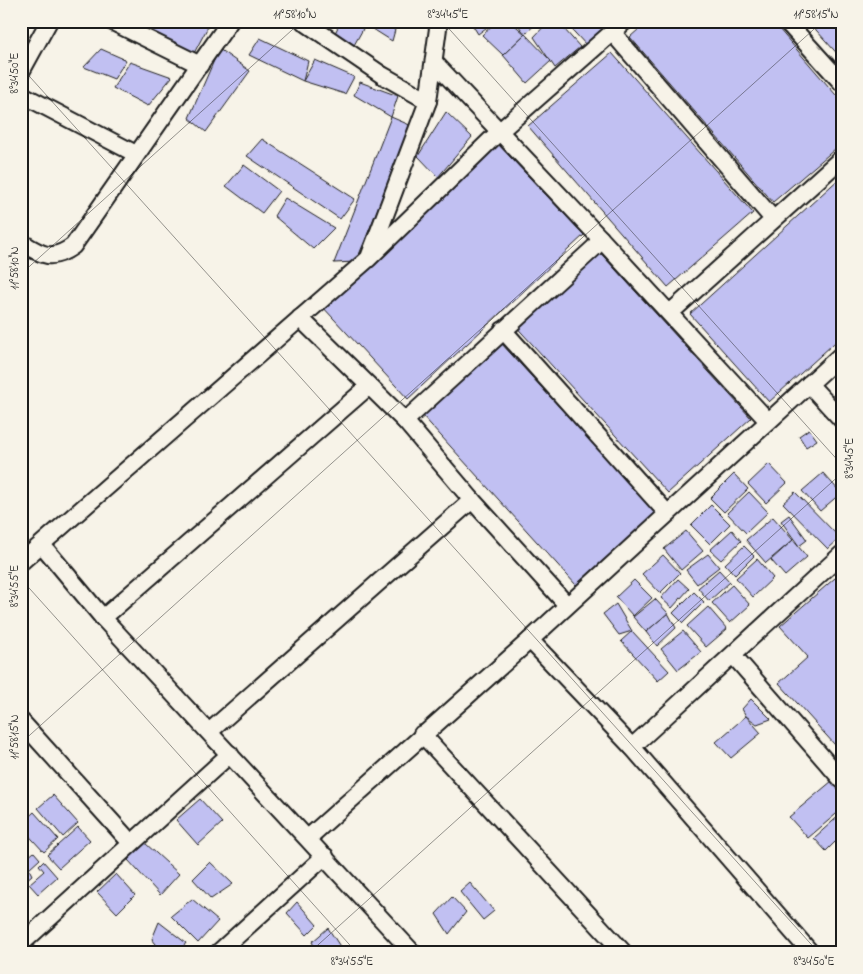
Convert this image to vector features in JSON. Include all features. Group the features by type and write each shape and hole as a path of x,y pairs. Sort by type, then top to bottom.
{"street":[{"path":"21,72 49,21"},
{"path":"111,21 200,66"},
{"path":"21,242 41,254 52,256 62,254 73,246 230,21"},
{"path":"368,259 428,101 435,63 439,21"},
{"path":"21,562 42,546 368,259 500,131 625,21"},
{"path":"786,21 842,83"},
{"path":"308,23 382,75 428,101"},
{"path":"612,32 773,219"},
{"path":"435,63 670,313 768,421"},
{"path":"21,94 136,154"},
{"path":"670,313 842,158"},
{"path":"405,421 595,247 600,238"},
{"path":"300,318 405,421 472,500 567,605"},
{"path":"503,330 667,513"},
{"path":"308,838 422,734 530,640 842,354"},
{"path":"809,384 842,420"},
{"path":"103,618 369,386"},
{"path":"209,732 472,500"},
{"path":"42,546 103,618 413,953"},
{"path":"632,747 839,562"},
{"path":"530,640 632,747 811,953"},
{"path":"733,655 842,780"},
{"path":"21,721 131,843"},
{"path":"422,734 624,953"},
{"path":"21,944 230,754"},
{"path":"218,953 325,856"}],"building":[{"path":"130,21 211,21 193,55"},
{"path":"341,21 353,21 363,29 353,47 334,35"},
{"path":"368,21 381,21 395,30 392,41 365,24"},
{"path":"470,21 495,21 478,34"},
{"path":"497,21 510,21 525,34 503,55 482,35"},
{"path":"515,21 539,21 525,34"},
{"path":"549,21 557,21 580,47 555,68 534,37"},
{"path":"564,21 603,21 609,27 587,46"},
{"path":"648,21 772,21 842,102 842,143 773,202 630,37"},
{"path":"808,21 842,21 842,59"},
{"path":"525,34 551,61 527,83 503,55"},
{"path":"260,38 308,61 303,81 249,55"},
{"path":"101,49 126,60 114,79 84,67"},
{"path":"219,49 250,71 206,132 189,118"},
{"path":"612,53 753,213 668,287 528,126"},
{"path":"315,60 354,77 345,94 303,81"},
{"path":"130,62 172,77 148,106 113,88"},
{"path":"360,82 398,96 391,117 354,95"},
{"path":"446,112 472,137 438,177 418,156"},
{"path":"391,117 412,126 356,262 334,263"},
{"path":"262,139 355,199 340,219 247,156"},
{"path":"496,142 584,235 408,399 321,305"},
{"path":"244,165 279,191 262,213 226,186"},
{"path":"842,176 842,336 769,402 690,314"},
{"path":"285,198 334,228 313,249 274,216"},
{"path":"595,247 751,418 668,493 512,322"},
{"path":"501,343 656,513 576,585 422,415"},
{"path":"809,429 817,440 806,447 799,436"},
{"path":"769,464 787,483 766,503 748,484"},
{"path":"823,473 841,493 820,511 802,491"},
{"path":"734,474 748,489 724,512 710,498"},
{"path":"749,492 768,512 746,533 727,513"},
{"path":"795,492 840,538 828,549 783,503"},
{"path":"711,505 730,524 710,544 691,525"},
{"path":"789,515 807,540 799,546 781,521"},
{"path":"773,517 793,540 766,563 746,540"},
{"path":"732,530 741,541 721,560 710,550"},
{"path":"686,531 703,551 681,570 664,549"},
{"path":"793,540 807,557 785,576 771,560"},
{"path":"744,546 754,556 735,575 725,564"},
{"path":"708,554 719,567 697,584 686,570"},
{"path":"663,555 680,573 660,593 642,574"},
{"path":"757,559 773,578 753,597 736,578"},
{"path":"719,570 730,582 709,601 698,588"},
{"path":"835,578 842,585 842,739 835,745 779,683 808,657 780,626"},
{"path":"678,579 689,589 672,608 661,598"},
{"path":"634,580 652,598 633,616 616,597"},
{"path":"732,585 750,605 730,623 712,603"},
{"path":"694,592 704,602 683,623 673,613"},
{"path":"655,599 668,613 646,632 633,617"},
{"path":"616,604 632,631 619,635 603,614"},
{"path":"708,607 727,629 706,647 687,626"},
{"path":"668,613 676,628 657,646 646,632"},
{"path":"632,631 669,671 658,681 621,641"},
{"path":"683,631 701,652 678,670 661,649"},
{"path":"751,699 771,719 757,724 746,716 742,709"},
{"path":"746,716 761,733 731,758 716,742"},
{"path":"832,781 842,793 842,809 808,838 789,817"},
{"path":"53,795 78,823 63,837 38,808"},
{"path":"200,799 222,823 198,845 176,820"},
{"path":"34,812 58,839 44,852 21,827 21,824"},
{"path":"842,813 842,848 835,842 826,851 814,838"},
{"path":"78,827 90,840 59,868 47,855"},
{"path":"145,843 179,874 160,895 128,860"},
{"path":"34,852 40,859 29,869 32,875 26,880 21,875 21,863"},
{"path":"43,861 57,877 38,894 29,884 44,871 39,865"},
{"path":"210,862 233,884 211,899 193,879"},
{"path":"116,874 135,895 117,913 97,892"},
{"path":"470,883 494,911 483,920 460,892"},
{"path":"452,897 466,912 449,934 436,914"},
{"path":"192,899 218,921 198,943 171,916"},
{"path":"297,902 317,925 307,935 287,913"},
{"path":"159,922 186,943 178,953 163,953 152,939"},
{"path":"328,928 341,948 336,953 318,953 312,942"}]}
